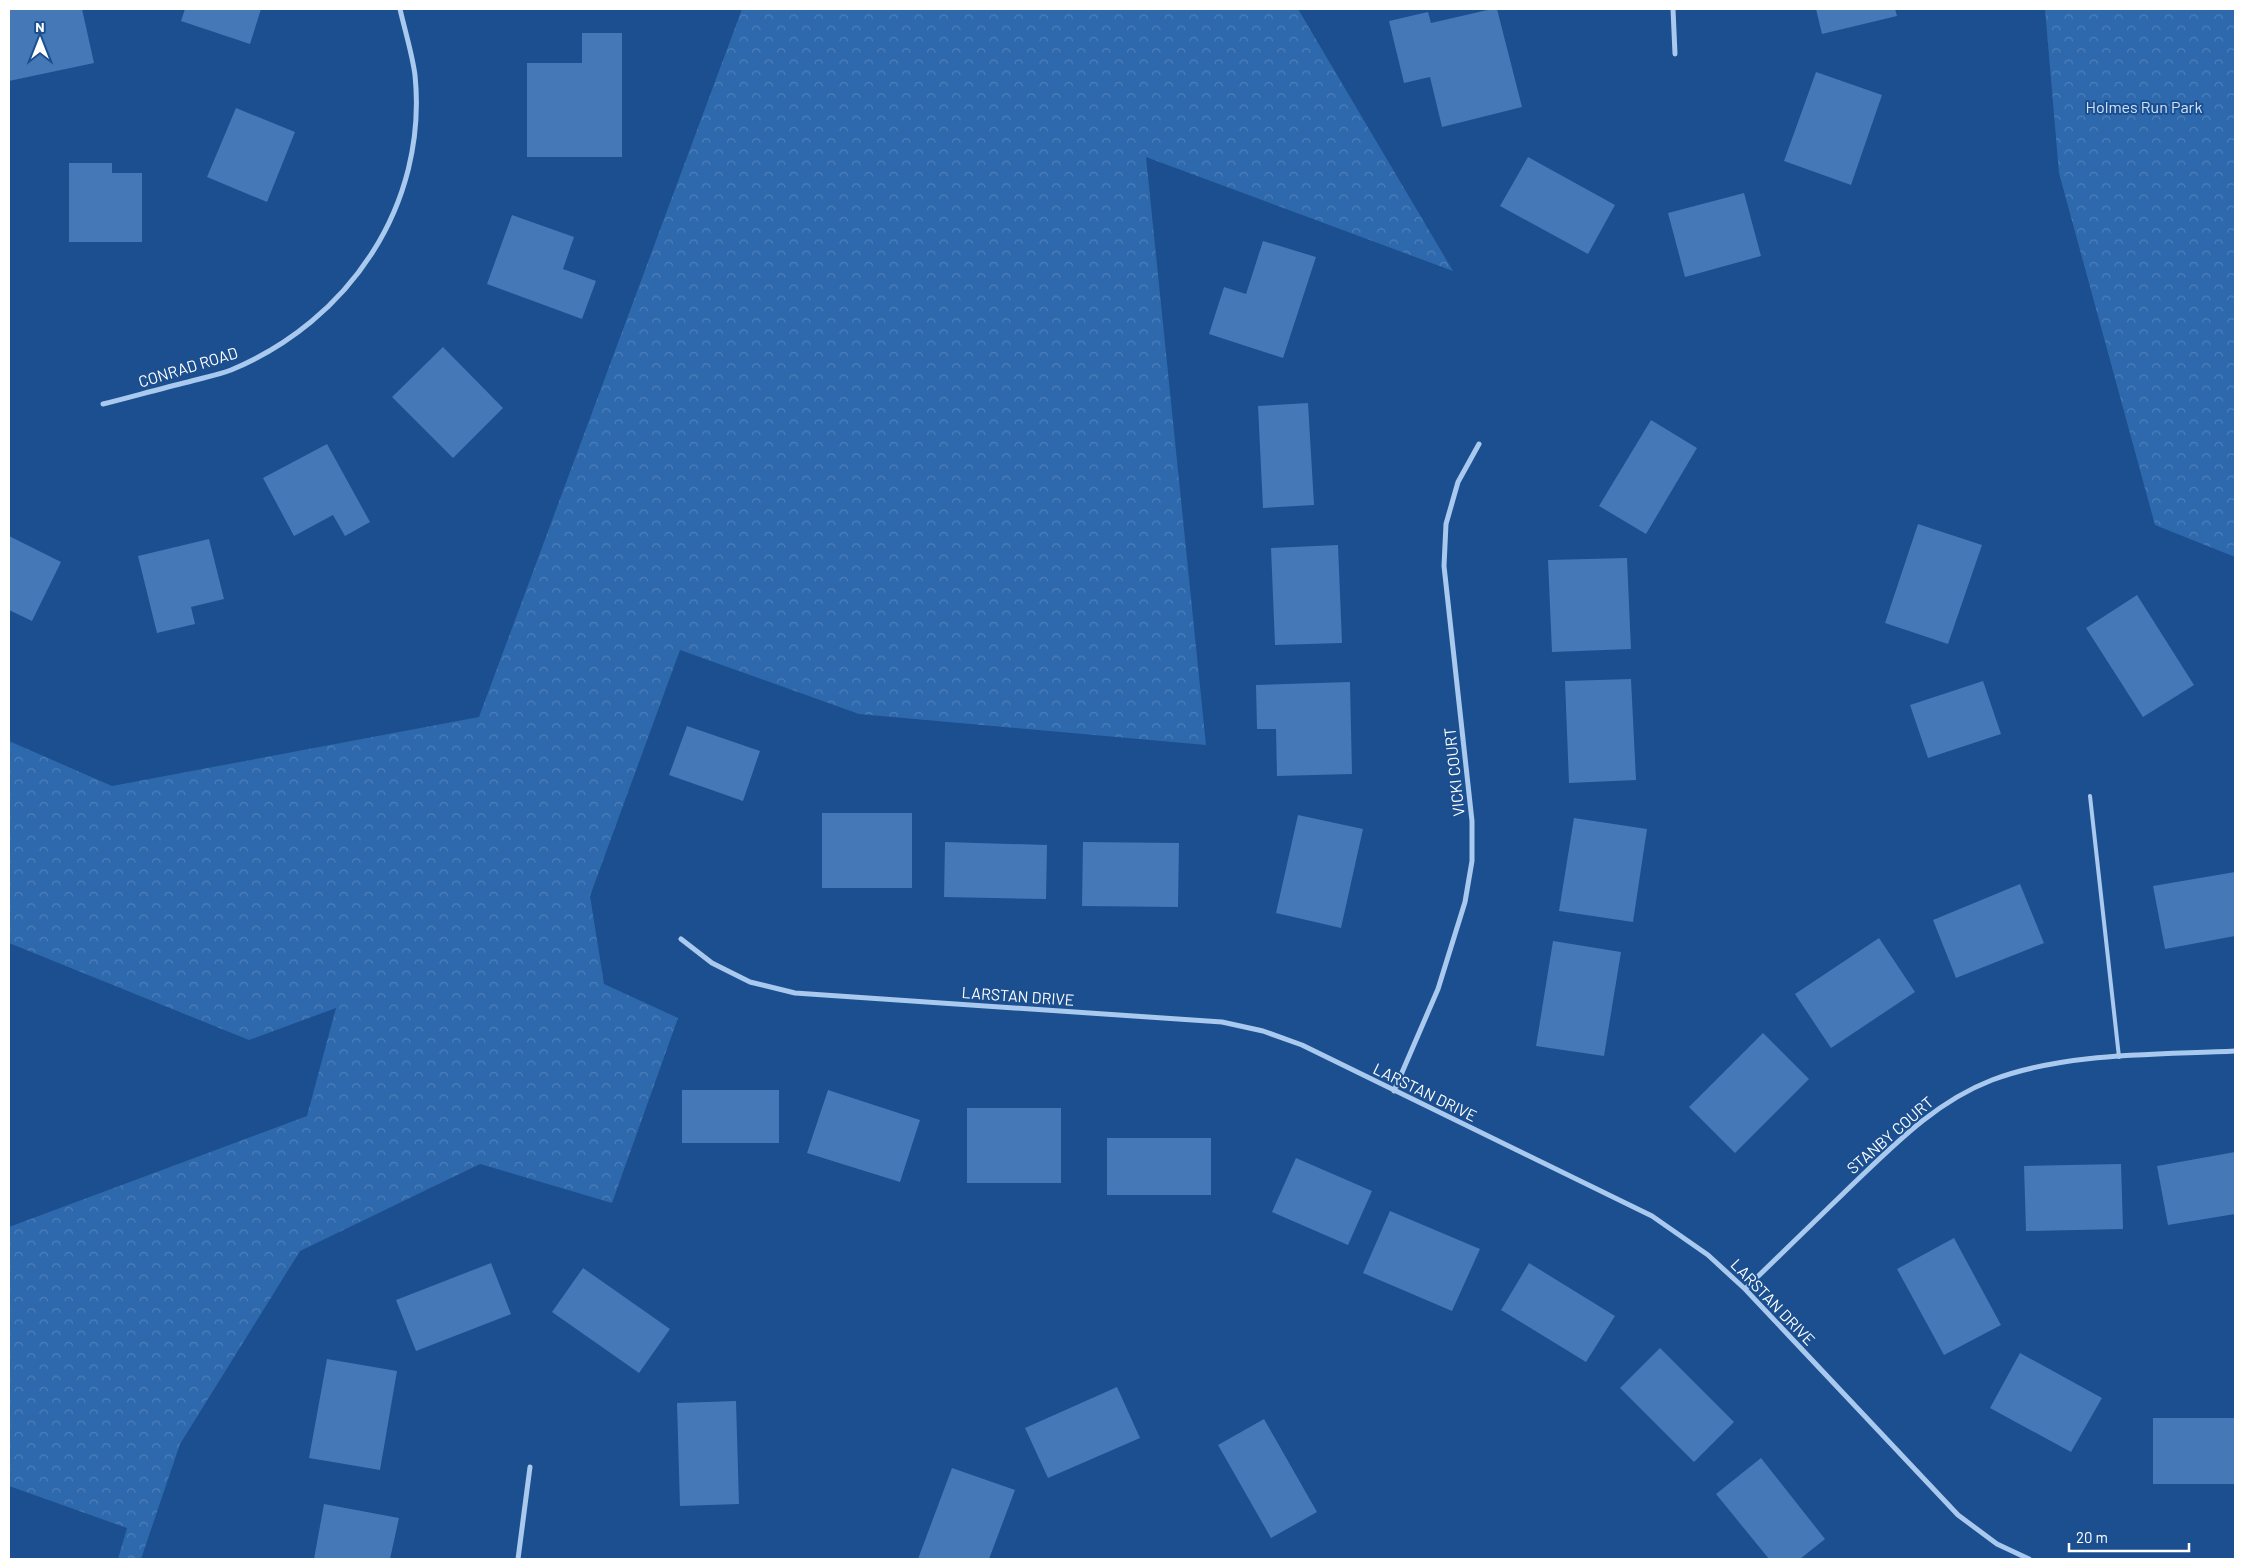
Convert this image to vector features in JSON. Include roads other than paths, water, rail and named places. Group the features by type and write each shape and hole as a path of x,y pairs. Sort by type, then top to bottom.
{"street":[{"name":"CONRAD ROAD","path":"103,404 230,370 272,350 314,321 350,285 381,241 402,191 414,135 415,75 400,9"},
{"path":"1673,9 1675,54"},
{"name":"VICKI COURT","path":"1394,1091 1438,989 1465,902 1472,861 1472,820 1444,566 1446,524 1458,482 1479,444"},
{"name":"LARSTAN DRIVE","path":"681,939 712,963 750,982 795,993 1222,1022 1263,1031 1302,1045 1652,1216 1708,1255 1745,1289 1958,1515 1997,1544 2029,1559"},
{"name":"STANBY COURT","path":"1745,1289 1907,1133 1945,1104 1992,1080 2042,1066 2119,1057 2235,1051"},
{"path":"518,1559 530,1467"}],"lane":[{"path":"2090,796 2119,1057"}],"park label":[{"name":"Holmes Run Park","path":"2144,107"}]}
